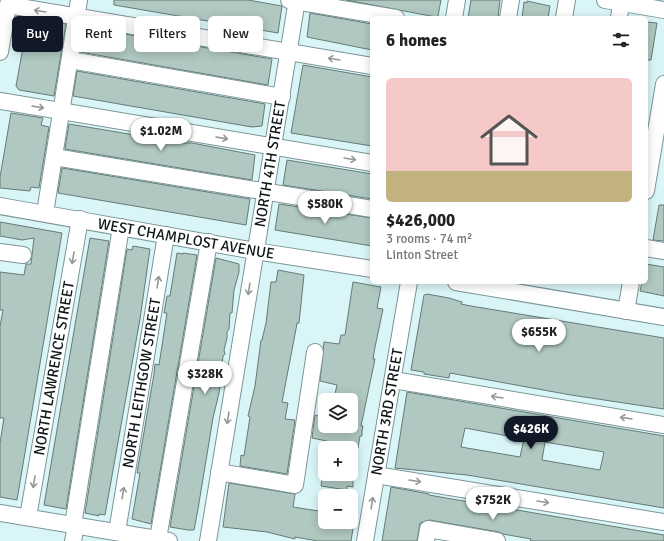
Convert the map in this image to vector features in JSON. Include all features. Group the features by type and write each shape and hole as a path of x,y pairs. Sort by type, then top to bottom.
{"street":[{"path":"77,16 80,0"},
{"path":"295,0 385,16"},
{"name":"NORTH 4TH STREET","path":"208,541 255,251 282,97 295,0"},
{"path":"454,16 457,0"},
{"path":"508,16 511,0"},
{"path":"564,16 568,0"},
{"path":"605,0 620,10 664,10"},
{"path":"0,52 9,3 72,16"},
{"path":"126,25 370,66"},
{"path":"45,213 71,52"},
{"path":"70,60 282,97"},
{"path":"648,179 664,84"},
{"path":"0,100 370,163"},
{"path":"54,157 266,191 370,210"},
{"name":"WEST CHAMPLOST AVENUE","path":"0,206 255,251 370,269"},
{"name":"NORTH LAWRENCE STREET","path":"28,517 80,219"},
{"path":"74,531 121,227"},
{"name":"NORTH LEITHGOW STREET","path":"117,532 166,235"},
{"path":"0,512 28,517 74,531 117,532 138,538 164,540 208,242"},
{"path":"648,248 664,251"},
{"path":"0,252 23,255"},
{"name":"NORTH 3RD STREET","path":"365,541 409,284"},
{"path":"481,284 519,287 626,311 664,317"},
{"path":"626,311 631,284"},
{"path":"219,472 295,485 315,352"},
{"path":"392,380 664,425"},
{"path":"376,475 664,522"},
{"path":"426,541 428,530 497,541"}],"building":[{"path":"114,0 248,0 282,6 278,33 263,30 263,16 208,16 208,21 200,20 200,16 178,16 114,5"},
{"path":"346,0 441,0 438,16 431,16"},
{"path":"471,0 500,0 498,16 468,16"},
{"path":"527,1 550,6 548,16 522,16 524,2 527,3"},
{"path":"310,13 370,24 370,50 307,37"},
{"path":"648,22 657,23 651,60 648,60"},
{"path":"63,24 66,24 63,42"},
{"path":"126,34 134,36 134,52 200,52 200,47 208,48 208,52 231,52 272,59 268,85 80,52 126,52"},
{"path":"22,52 61,52 54,96 19,90 16,86"},
{"path":"303,65 370,77 370,146 291,133"},
{"path":"77,71 265,104 262,126 252,127 73,96"},
{"path":"11,113 43,118 41,125 49,127 39,188 31,187 30,191 0,188 0,177"},
{"path":"69,124 183,143 192,143 255,155 252,180 65,149"},
{"path":"287,160 370,174 370,199 283,185"},
{"path":"62,168 250,199 246,225 58,193"},
{"path":"279,204 370,218 370,246 275,230"},
{"path":"659,205 664,205 664,241 653,240"},
{"path":"0,222 62,233 17,500 0,497 0,443 4,418 0,418 0,326 3,310 0,310 0,272 24,275 26,264 31,264 34,238 22,240 0,236"},
{"path":"90,238 109,241 66,509 44,505"},
{"path":"133,246 150,249 140,319 105,515 99,514 99,516 85,513 127,249 132,250"},
{"path":"177,253 197,255 151,524 132,519 140,473 137,473 155,364 159,365 167,313 164,313 167,296 170,296"},
{"path":"216,258 239,264 239,272 234,290 232,313 230,313 229,329 227,332 224,350 225,354 223,356 219,393 213,418 194,530 188,530 170,527"},
{"path":"648,264 664,267 664,296 640,291 642,284 648,284"},
{"path":"278,270 304,275 299,323 297,323 282,402 288,403 285,419 295,420 287,474 240,466 241,455 244,456 250,417 248,416 255,386 261,340 266,323 271,282 276,282"},
{"path":"353,282 381,287 377,308 383,309 373,359 375,359 361,426 363,426 362,436 360,436 358,448 358,441 327,441 312,438 315,415 318,416 318,433 358,433 358,393 335,393 337,385 320,381 324,342 339,344 341,335 345,335"},
{"path":"427,294 449,298 462,302 461,304 471,306 664,338 664,409 571,395 450,373 449,378 424,374 424,372 411,370 424,295"},
{"path":"407,392 664,436 664,508 467,475 395,468","holes":["465,428 524,439 520,457 461,447","545,442 604,452 600,470 542,460"]},
{"path":"322,481 353,481 353,487 347,486 347,489 321,486"},
{"path":"229,483 295,494 293,507 318,511 318,529 353,529 351,541 318,541 295,537 295,539 267,532 223,527"},
{"path":"391,487 446,498 664,535 664,541 530,541 531,539 499,532 429,520 420,523 417,541 382,541"}]}
